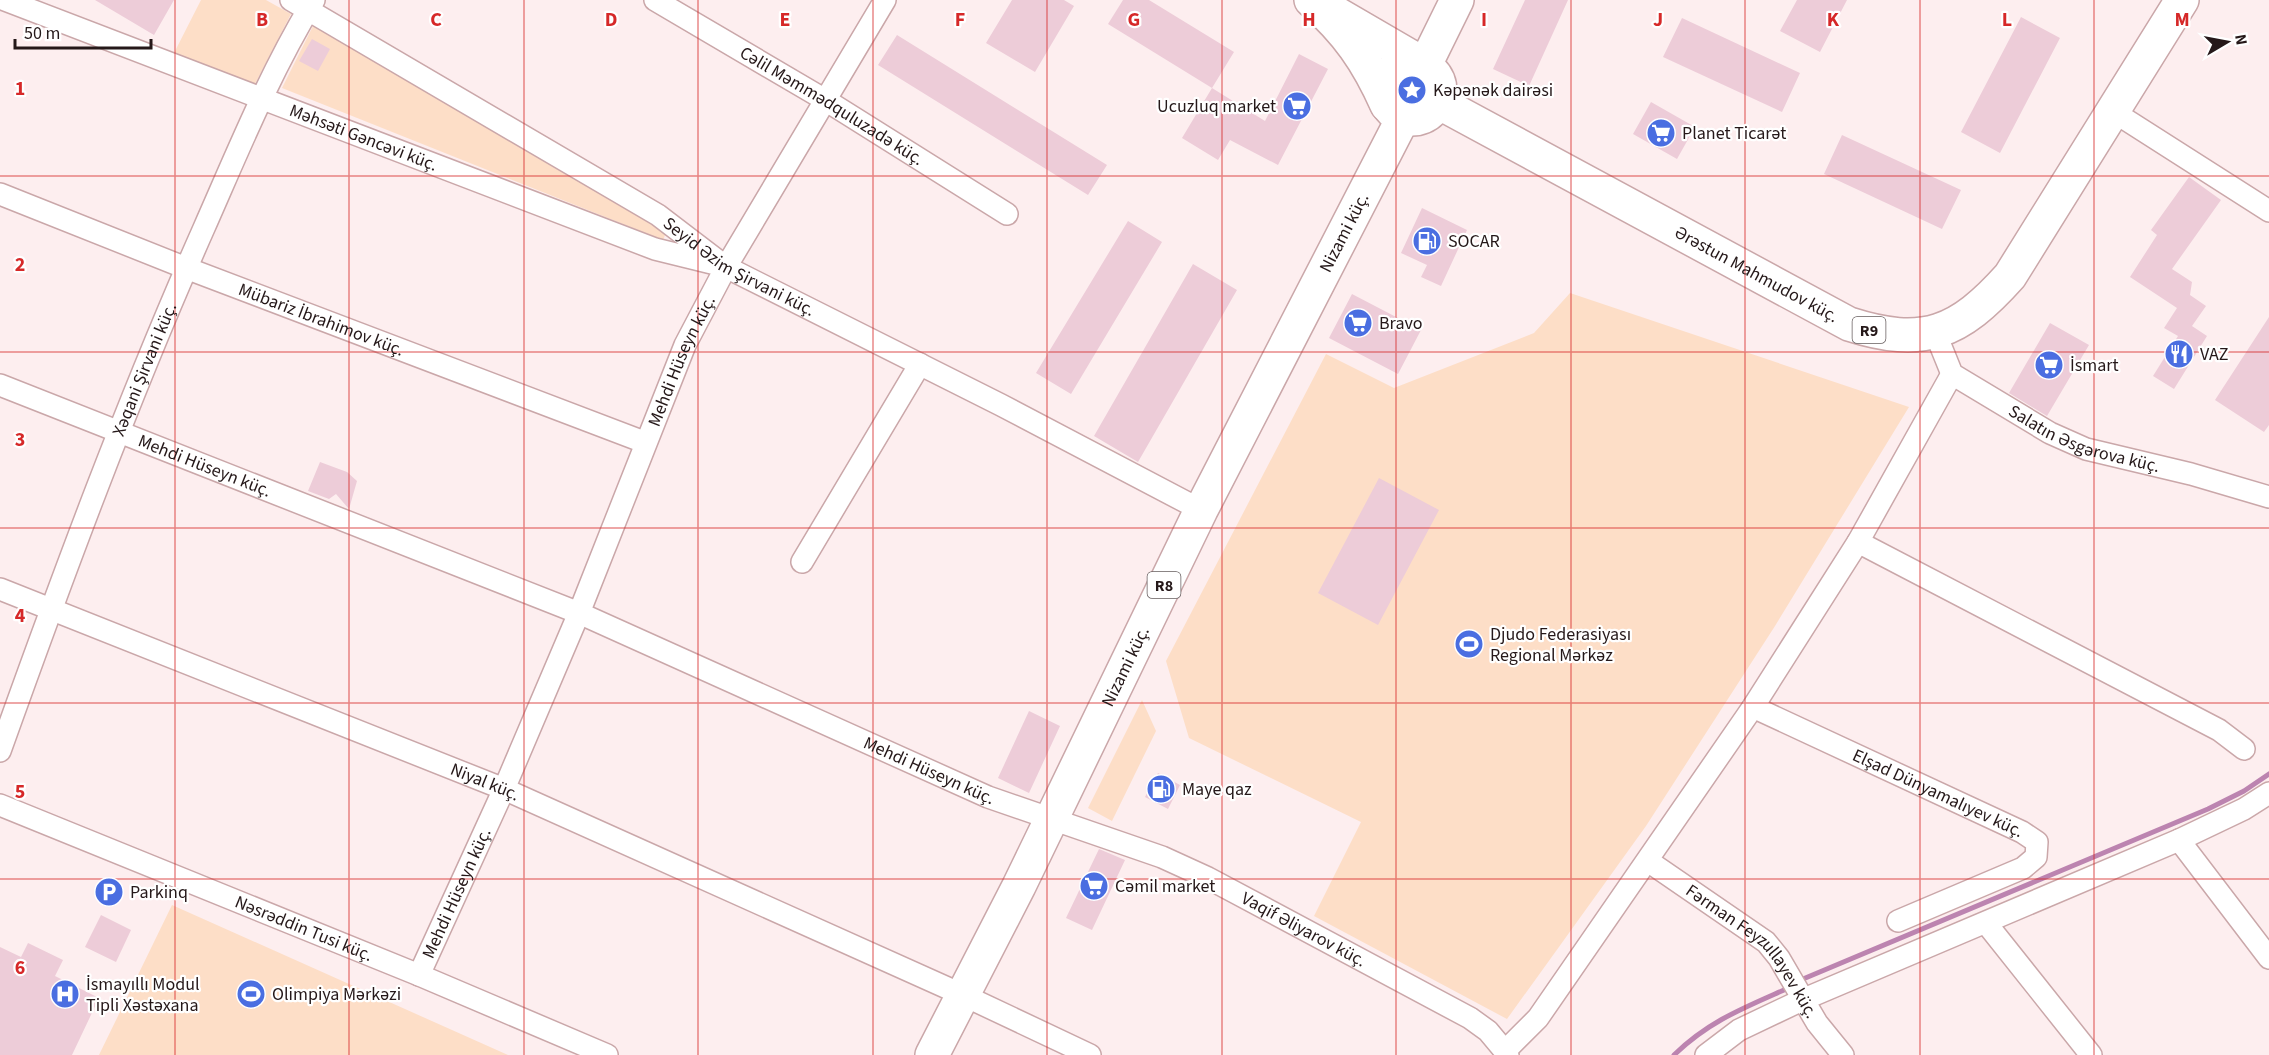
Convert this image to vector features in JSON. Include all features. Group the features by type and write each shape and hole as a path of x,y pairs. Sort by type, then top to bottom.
{"main road":[{"path":"1312,0 1425,65 1439,81 1438,102 1423,117 1395,111 1383,95 1384,84 1395,67 1416,62 1425,65"},
{"path":"1312,0 1341,27 1353,43 1395,111"},
{"path":"1425,65 1457,0"},
{"name":"Ərəstun Mahmudov küç.","path":"1438,102 1849,324 1899,336 1935,332 1974,312 2010,276 2182,0"},
{"name":"Nizami küç.","path":"932,1055 1052,818 1395,111"}],"street":[{"name":"Məhsəti Gəncəvi küç.","path":"5,0 261,100 655,249 726,267"},
{"name":"Cəlil Məmmədquluzadə küç.","path":"655,0 827,101 1007,214"},
{"name":"Mehdi Hüseyn küç.","path":"419,975 504,789 579,613 644,442 685,345 726,267 827,101 885,0"},
{"name":"Xəqani Şirvani küç.","path":"0,751 51,608 119,432 186,268 304,3"},
{"name":"Seyid Əzim Şirvani küç.","path":"304,3 658,215 726,267 920,364 1201,510"},
{"path":"2114,111 2269,211"},
{"name":"Mübariz İbrahimov küç.","path":"0,194 186,268 644,442"},
{"path":"1507,1053 1538,1018 1648,861 1753,707 1858,542 1952,374 1935,332"},
{"path":"802,562 920,364"},
{"name":"Salatın Əsgərova küç.","path":"1952,374 2050,433 2078,445 2269,497"},
{"name":"Mehdi Hüseyn küç.","path":"0,385 579,613 988,797 1052,818"},
{"path":"1858,542 2219,730 2244,748"},
{"name":"Niyal küç.","path":"0,589 504,789 963,995 1090,1055"},
{"name":"Elşad Dünyamalıyev küç.","path":"1753,707 2022,832 2037,842 2036,857 2023,868 1898,921"},
{"path":"1706,1055 1739,1030 1802,1000 2179,840 2244,809 2269,793"},
{"name":"Nəsrəddin Tusi küç.","path":"0,805 419,975 607,1055"},
{"name":"Vaqif Əliyarov küç.","path":"1052,818 1162,857 1208,878 1470,1018 1488,1031 1507,1053"},
{"path":"2179,840 2269,958"},
{"name":"Fərman Feyzullayev küç.","path":"1648,861 1766,942 1779,958 1802,1000 1843,1055"},
{"path":"1986,922 2091,1055"}],"shaded area":[{"path":"201,0 266,0 291,14 255,84 173,55"},
{"path":"313,26 666,233 663,240 282,88"},
{"name":"Kəpənək dairəsi","path":"1412,79 1422,82 1425,92 1422,102 1412,105 1402,102 1399,92 1402,82"},
{"name":"Djudo Federasiyası Regional Mərkəz","path":"1570,293 1909,407 1775,626 1646,826 1507,1019 1314,916 1361,822 1189,738 1166,661 1326,354 1394,388 1534,333"},
{"path":"1142,700 1156,731 1112,821 1088,808"},
{"name":"Olimpiya Mərkəzi","path":"172,905 508,1055 99,1055"}],"building":[{"path":"95,0 174,0 154,35"},
{"path":"1012,0 1064,0 1074,6 1035,72 986,43"},
{"path":"1123,0 1149,0 1234,52 1212,88 1108,24"},
{"path":"1525,0 1568,0 1529,86 1493,69"},
{"path":"1797,0 1847,0 1820,52 1780,31"},
{"path":"2021,17 2060,38 2000,153 1961,132"},
{"path":"1682,18 1800,73 1782,112 1663,57"},
{"path":"897,35 1107,165 1088,195 878,65"},
{"path":"312,39 330,49 318,71 299,61"},
{"path":"1299,54 1328,69 1278,165 1230,140 1218,160 1182,138 1212,88 1265,121"},
{"path":"1651,102 1695,127 1677,159 1633,134"},
{"path":"1842,135 1961,190 1942,229 1824,174"},
{"path":"2189,177 2221,200 2172,269 2192,282 2190,295 2206,306 2192,326 2207,336 2174,389 2153,376 2178,336 2164,328 2177,308 2130,277 2157,235 2151,230"},
{"path":"1422,208 1467,230 1441,286 1421,277 1427,265 1401,253"},
{"path":"1128,221 1162,242 1071,394 1036,373"},
{"path":"1193,264 1237,290 1138,462 1094,436"},
{"path":"1352,294 1421,330 1398,374 1329,338"},
{"path":"2269,317 2269,425 2264,432 2215,400"},
{"path":"2050,323 2089,345 2047,416 2009,393"},
{"path":"320,462 347,472 357,481 349,509 336,494 329,499 308,491"},
{"path":"1379,478 1439,510 1378,625 1318,593"},
{"path":"1029,711 1060,726 1029,793 998,778"},
{"path":"1158,773 1180,785 1168,809 1145,797"},
{"path":"1099,849 1125,860 1092,930 1066,918"},
{"path":"101,915 131,930 116,962 85,947"},
{"path":"28,943 63,960 55,976 99,998 72,1055 0,1055 0,947 21,957"}],"waterway":[{"path":"1803,979 2208,809 2244,791 2269,774"},
{"path":"1674,1055 1712,1025 1784,990"}],"place":[{"name":"Kəpənək dairəsi","path":"1412,90"},
{"name":"Ucuzluq market","path":"1297,106"},
{"name":"Planet Ticarət","path":"1661,133"},
{"name":"SOCAR","path":"1427,241"},
{"name":"Bravo","path":"1358,323"},
{"name":"VAZ","path":"2179,354"},
{"name":"İsmart","path":"2049,365"},
{"name":"Djudo Federasiyası Regional Mərkəz","path":"1469,644"},
{"name":"Maye qaz","path":"1161,789"},
{"name":"Cəmil market","path":"1094,886"},
{"name":"Parkinq","path":"109,892"},
{"name":"İsmayıllı Modul Tipli Xəstəxana","path":"65,994"},
{"name":"Olimpiya Mərkəzi","path":"251,994"}]}
